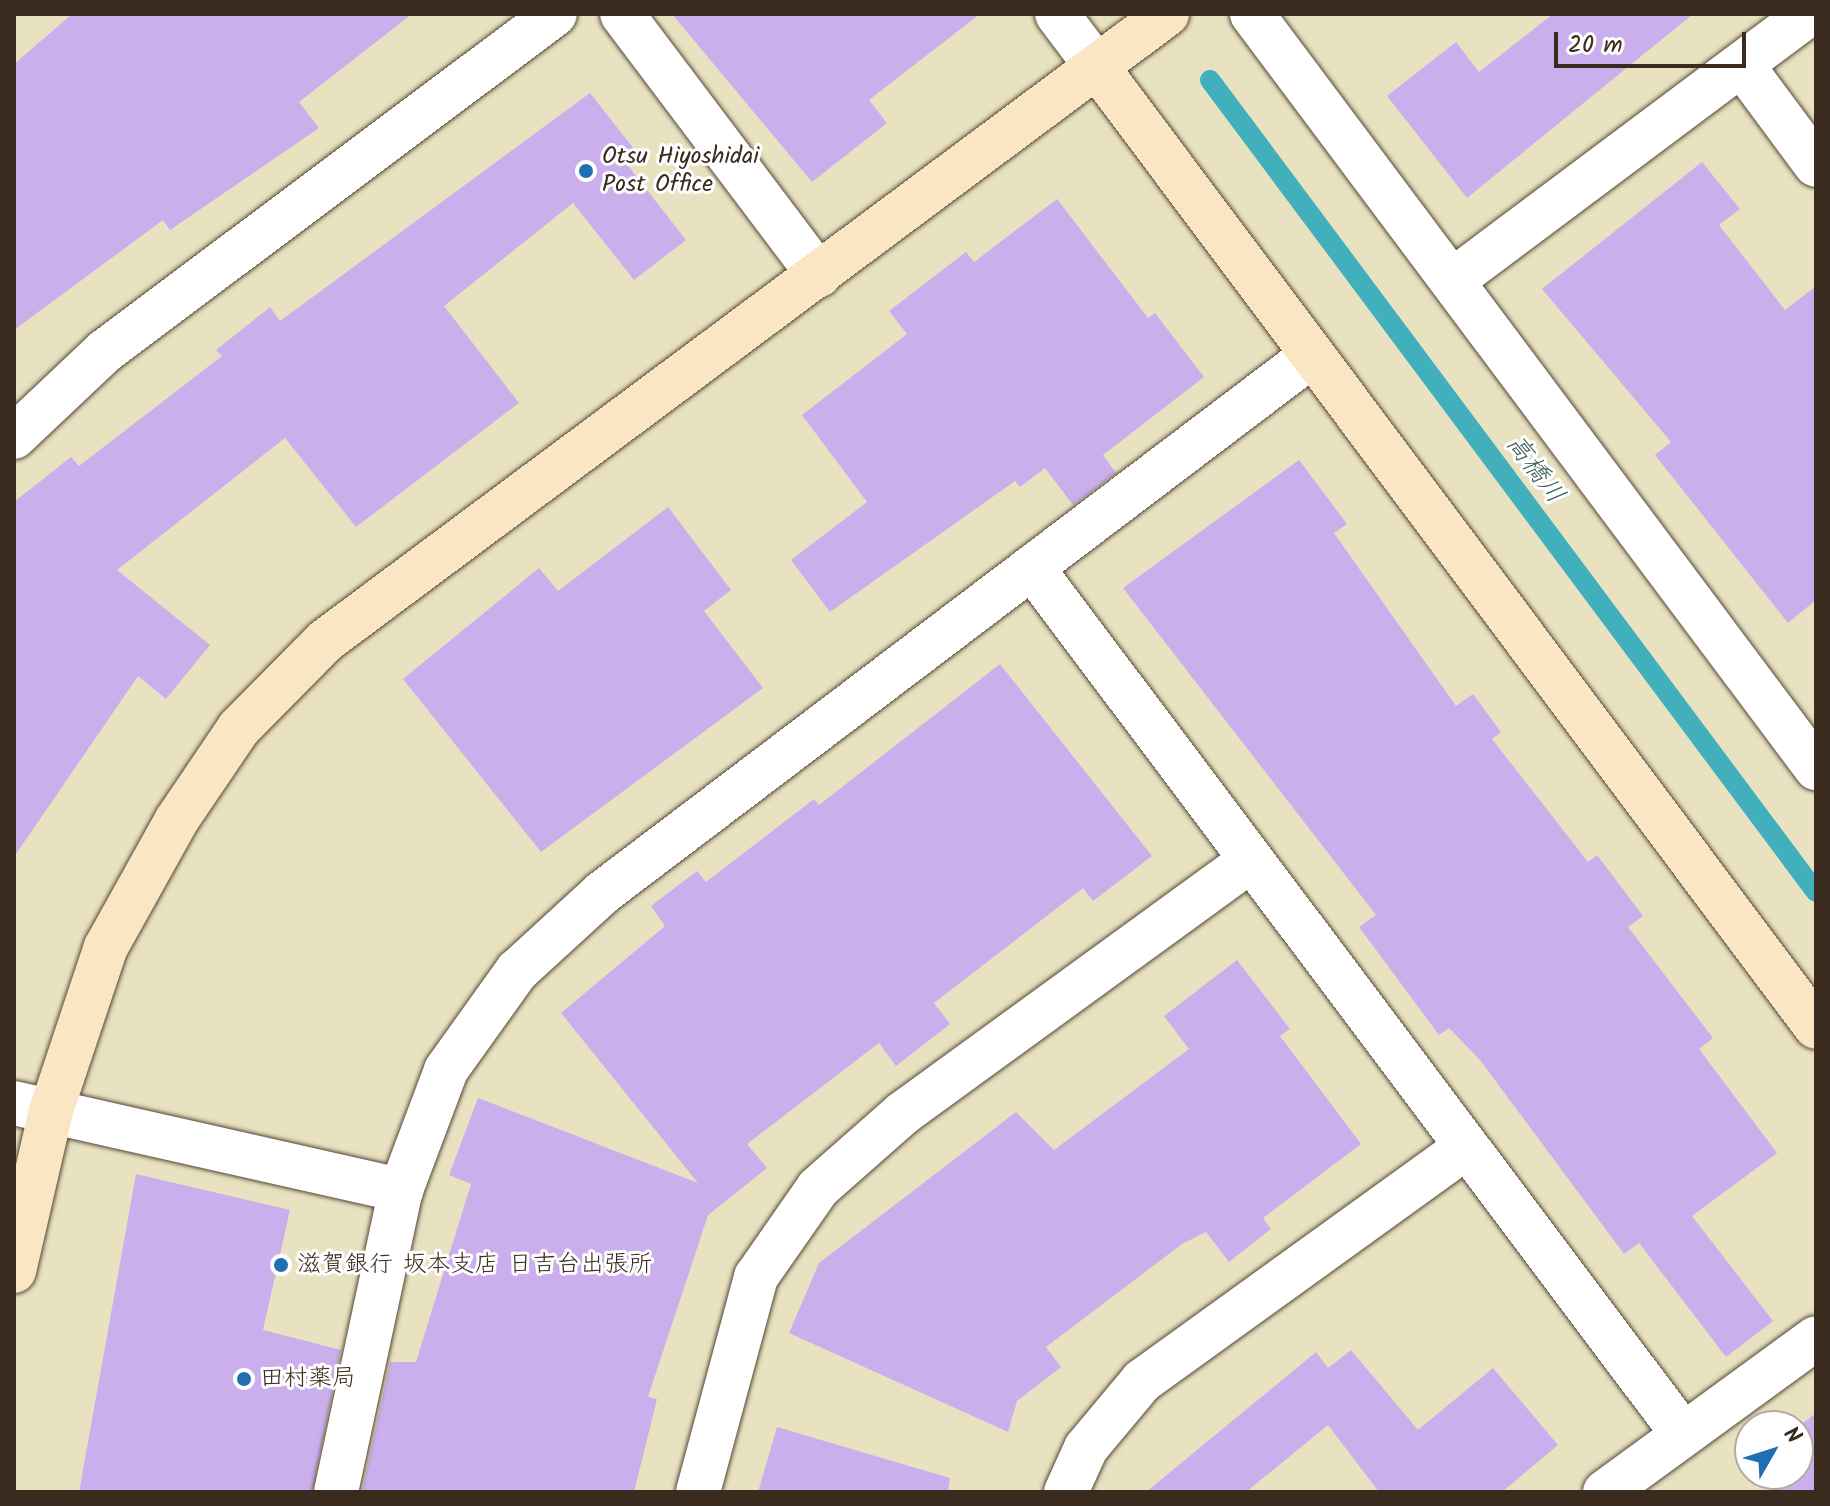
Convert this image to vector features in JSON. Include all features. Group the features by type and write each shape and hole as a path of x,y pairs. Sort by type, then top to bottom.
{"street":[{"path":"14,437 105,351 555,14"},
{"path":"622,14 819,275"},
{"path":"1057,14 1816,1027"},
{"path":"14,1271 32,1107 106,947 176,821 239,728 325,641 1167,14"},
{"path":"1252,14 1816,768"},
{"path":"1453,280 1809,14"},
{"path":"1742,65 1816,165"},
{"path":"336,1492 401,1190 446,1070 517,971 602,893 1311,356"},
{"path":"1033,569 1682,1433"},
{"path":"698,1492 756,1277 818,1188 903,1113 1251,860"},
{"path":"32,1107 401,1190"},
{"path":"1066,1492 1086,1448 1142,1381 1467,1147"},
{"path":"1605,1492 1816,1338"}],"building":[{"path":"72,14 412,14 299,102 319,128 170,230 163,220 14,330 14,64"},
{"path":"672,14 980,14 869,100 887,123 812,182"},
{"path":"1553,14 1693,14 1467,198 1387,96 1456,42 1479,72"},
{"path":"590,93 634,149 622,158 686,240 634,280 573,203 444,306 519,403 356,527 285,438 117,570 210,645 166,699 138,676 14,857 14,502 71,457 79,466 222,356 216,350 270,307 280,321"},
{"path":"1702,162 1740,209 1719,225 1785,310 1816,286 1816,600 1788,623 1655,455 1671,442 1542,289"},
{"path":"1057,199 1148,318 1155,313 1204,377 1103,455 1116,473 1073,505 1045,468 1020,487 1015,481 830,612 791,560 867,502 802,415 907,334 889,311 966,252 974,262"},
{"path":"1299,460 1347,524 1334,533 1456,706 1473,694 1501,732 1492,739 1588,862 1597,855 1643,916 1628,927 1713,1038 1699,1049 1777,1153 1692,1216 1773,1321 1726,1357 1639,1243 1624,1254 1480,1060 1449,1028 1439,1035 1359,927 1376,915 1123,588"},
{"path":"668,507 731,590 704,611 763,688 541,852 403,679 539,568 558,591"},
{"path":"1000,664 1152,856 1093,901 1083,888 934,1003 950,1024 896,1066 879,1043 747,1144 767,1168 708,1215 648,1397 657,1399 634,1492 362,1492 390,1362 416,1362 471,1184 449,1175 478,1098 698,1183 561,1013 665,926 651,906 697,871 706,882 814,799 819,805"},
{"path":"1237,960 1290,1029 1280,1036 1361,1144 1263,1218 1271,1229 1229,1262 1206,1232 1182,1244 1046,1347 1061,1367 1017,1401 1008,1432 789,1333 819,1263 1016,1112 1054,1150 1189,1049 1164,1016"},
{"path":"136,1174 290,1210 263,1330 341,1350 312,1492 79,1492"},
{"path":"1351,1350 1418,1430 1493,1368 1558,1445 1502,1492 1379,1492 1328,1425 1246,1492 1146,1492 1316,1352 1328,1368"},
{"path":"1816,1413 1816,1492 1776,1492 1775,1490 1814,1490"},
{"path":"777,1427 950,1478 948,1492 758,1492"}],"waterway":[{"name":"高橋川","path":"1210,80 1816,892"}],"place":[{"name":"Otsu Hiyoshidai Post Office","path":"586,171"},
{"name":"滋賀銀行 坂本支店 日吉台出張所","path":"281,1265"},
{"name":"田村薬局","path":"244,1379"}]}
